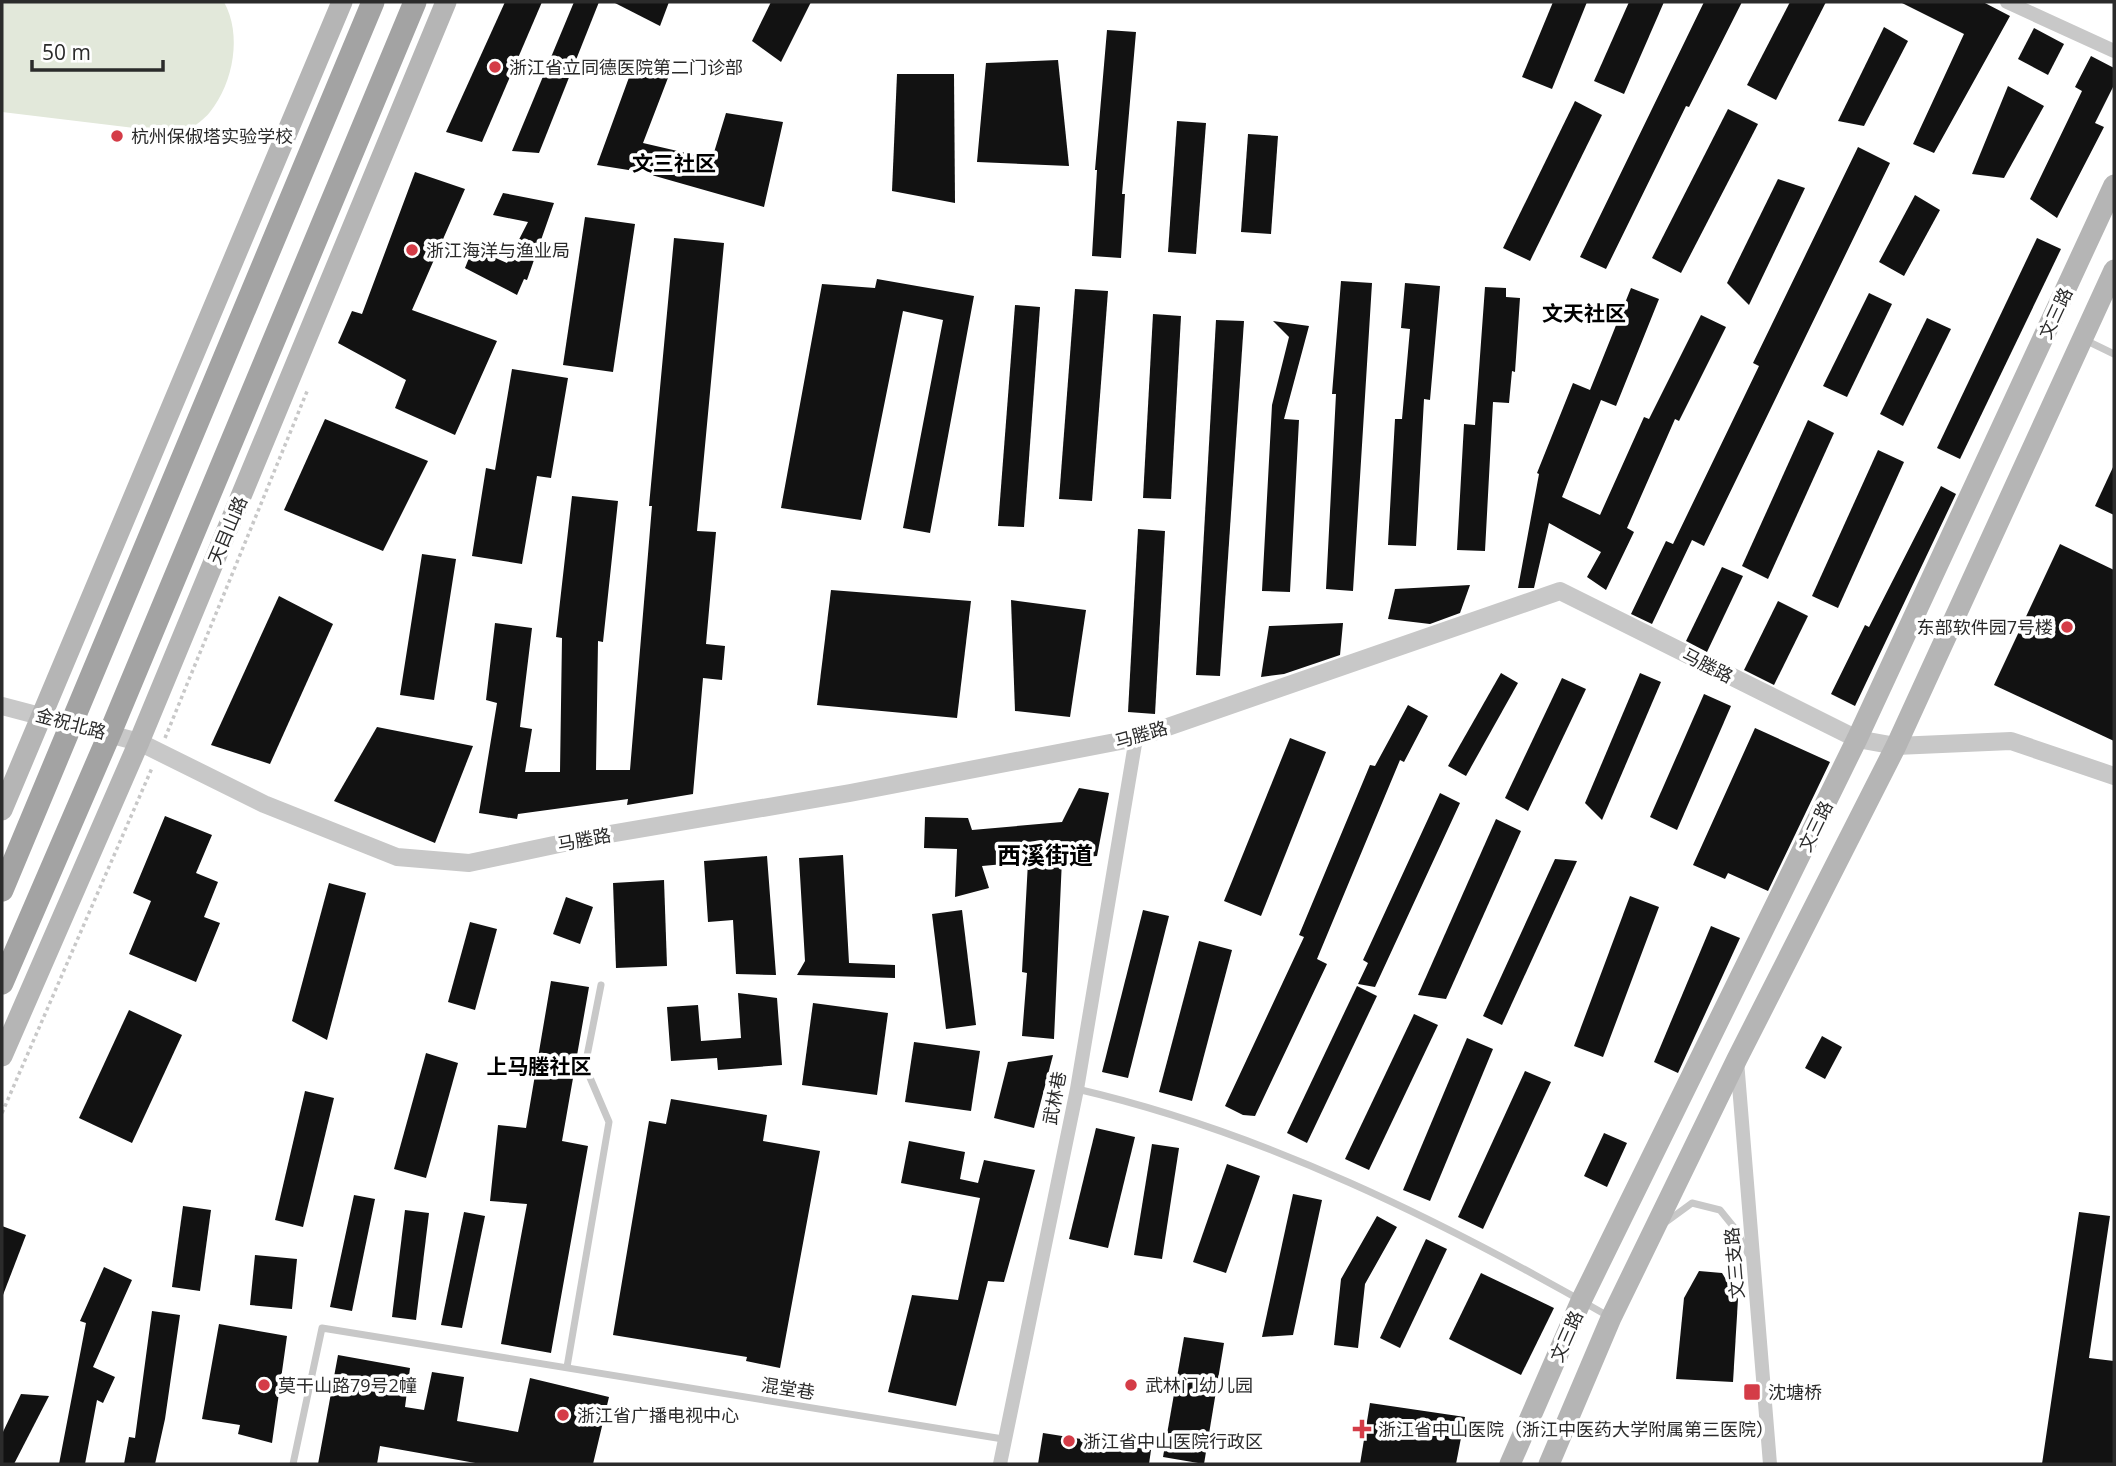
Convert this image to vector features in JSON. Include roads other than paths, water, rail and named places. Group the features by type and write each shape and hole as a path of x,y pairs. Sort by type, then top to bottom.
{"main road":[{"path":"2,810 342,2"},
{"path":"2,890 373,2"},
{"name":"天目山路","path":"2,983 110,733 415,2"},
{"name":"天目山路","path":"2,1056 139,742 446,2"},
{"name":"文三路","path":"1510,1464 1581,1301 1857,739 2114,185"},
{"name":"文三路","path":"1549,1464 1611,1318 1737,1059 1896,746 2114,270"}],"street":[{"path":"2007,2 2114,51"},
{"name":"马塍路","path":"139,742 264,804 397,856 469,863 592,837 850,793 1136,738 1560,591 1857,739 1896,746 2011,741 2114,776"},
{"name":"金祝北路","path":"2,706 139,742"},
{"name":"武林巷","path":"1000,1464 1077,1088 1136,738"},
{"name":"文三支路","path":"1737,1059 1770,1464"}],"lane":[{"path":"2083,339 2114,354"},
{"path":"567,1367 609,1122 585,1066 601,985"},
{"path":"1077,1088 1259,1145 1407,1211 1611,1318"},
{"path":"1657,1228 1692,1203 1720,1210 1737,1231 1754,1265"},
{"name":"混堂巷","path":"293,1464 322,1328 1003,1439"}],"place":[{"name":"浙江省立同德医院第二门诊部","path":"495,67"},
{"name":"杭州保俶塔实验学校","path":"117,136"},
{"name":"浙江海洋与渔业局","path":"412,250"},
{"name":"东部软件园7号楼","path":"2067,627"},
{"name":"莫干山路79号2幢","path":"264,1385"},
{"name":"武林门幼儿园","path":"1131,1385"},
{"name":"沈塘桥","path":"1752,1392"},
{"name":"浙江省广播电视中心","path":"563,1415"},
{"name":"浙江省中山医院（浙江中医药大学附属第三医院）","path":"1362,1429"},
{"name":"浙江省中山医院行政区","path":"1069,1441"}],"district":[{"name":"文三社区","path":"674,163"},
{"name":"文天社区","path":"1584,313"},
{"name":"西溪街道","path":"1045,854"},
{"name":"上马塍社区","path":"539,1066"}]}
